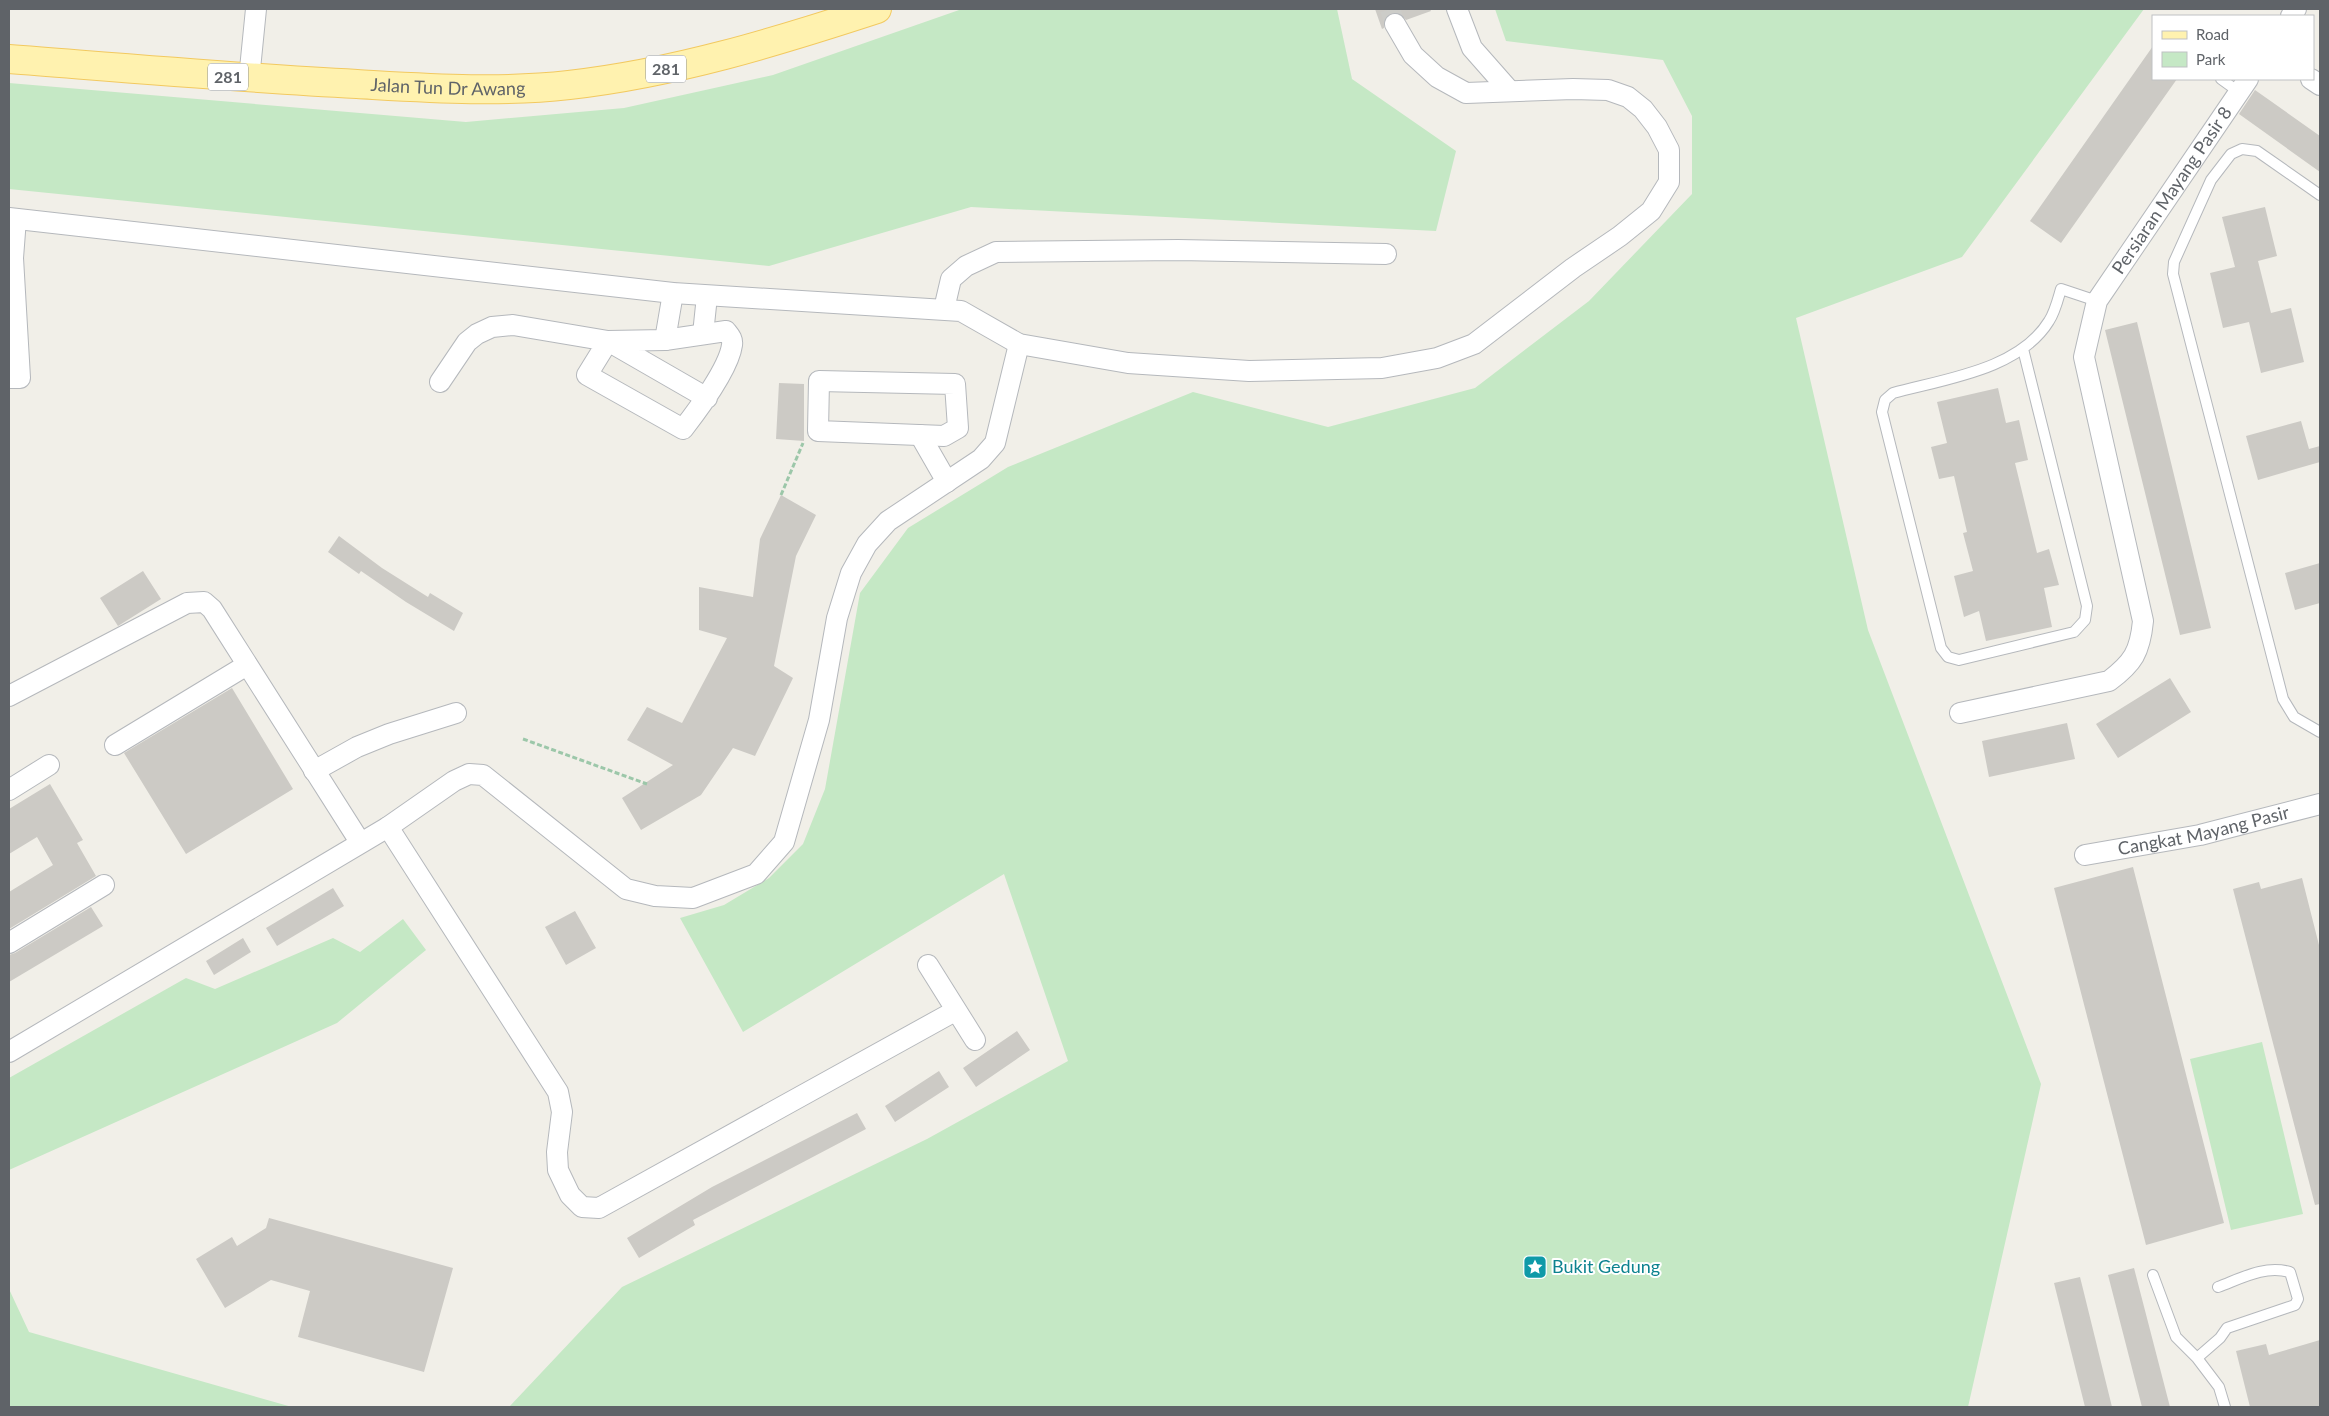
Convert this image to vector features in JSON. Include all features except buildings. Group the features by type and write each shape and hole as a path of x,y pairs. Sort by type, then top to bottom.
{"main road":[{"name":"Jalan Tun Dr Awang","path":"9,58 249,79 448,89 510,90 570,85 652,72 772,43 877,9"}],"street":[{"path":"249,79 256,9"},
{"path":"1457,9 1472,48 1509,90"},
{"path":"9,378 20,378 11,258 12,218 673,293 961,311 1019,344 1128,362 1249,371 1382,368 1437,358 1474,344 1651,211 1669,182 1668,150 1657,127 1643,109 1628,98 1608,90 1509,90 1466,93 1437,77 1413,55 1395,24"},
{"name":"Persiaran Mayang Pasir 8","path":"2097,301 2244,86"},
{"path":"944,309 952,279 972,263 996,252 1178,250 1386,254"},
{"path":"665,340 673,293"},
{"path":"703,334 707,296"},
{"path":"1960,712 2109,681 2124,671 2135,657 2141,641 2143,621 2084,357 2097,301"},
{"path":"440,382 467,342 476,334 492,327 513,325 608,341 665,340 726,332 731,337 732,345 707,398 683,429 587,375 608,341"},
{"path":"608,341 707,398"},
{"path":"9,1052 388,827 454,781 469,774 483,775 626,889 656,896 693,898 756,874 784,842 819,720 837,618 851,572 868,544 888,521 981,460 995,443 1019,344"},
{"path":"819,381 955,384 958,428 944,436 920,435 818,431 819,381"},
{"path":"920,435 947,482"},
{"path":"9,696 196,601 204,602 212,608 360,842"},
{"path":"116,745 248,665"},
{"path":"314,771 357,747 389,734 456,713"},
{"path":"9,790 49,765"},
{"name":"Cangkat Mayang Pasir","path":"2086,855 2200,835 2320,806"},
{"path":"388,827 558,1092 562,1112 557,1152 558,1170 570,1195 582,1207 599,1208 955,1011"},
{"path":"9,943 104,885"},
{"path":"928,965 955,1011 975,1040"}],"lane":[{"path":"2224,80 2244,86"},
{"path":"2320,195 2257,151 2242,149 2231,154 2211,180 2174,262 2173,274 2283,699 2294,717 2320,732"},
{"path":"2023,349 2087,606 2085,620 2074,632 1959,660 1948,656 1942,648 1882,412 1885,400 1893,393 1994,365 2023,349 2035,340 2050,320 2061,289 2097,301"},
{"path":"2197,1358 2220,1338 2228,1328 2295,1305 2298,1299 2290,1272 2276,1268 2264,1269 2218,1287"},
{"path":"2153,1275 2176,1337 2197,1358 2219,1387 2225,1407"}],"path":[{"path":"781,495 804,441"},
{"path":"523,739 646,784"}],"green space":[{"path":"962,9 1337,9 1352,79 1456,151 1436,231 971,207 769,266 9,189 9,83 466,122 624,108 773,75"},
{"path":"1495,9 2144,9 1962,257 1796,318 1868,630 2041,1084 1968,1407 509,1407 622,1287 927,1139 1068,1061 1004,874 743,1032 680,918 724,905 769,878 803,844 825,789 860,593 908,528 1008,467 1193,392 1328,427 1475,388 1589,301 1692,194 1692,116 1663,60 1506,41"},
{"path":"403,919 426,950 337,1023 9,1170 9,1078 186,978 215,989 333,938 360,952"},
{"path":"2262,1042 2303,1214 2231,1230 2190,1059"},
{"path":"9,1289 29,1332 292,1407 9,1407"}],"tunnel":[{"path":"1390,9 1395,24"}],"place":[{"name":"Bukit Gedung","path":"1535,1267"}]}
